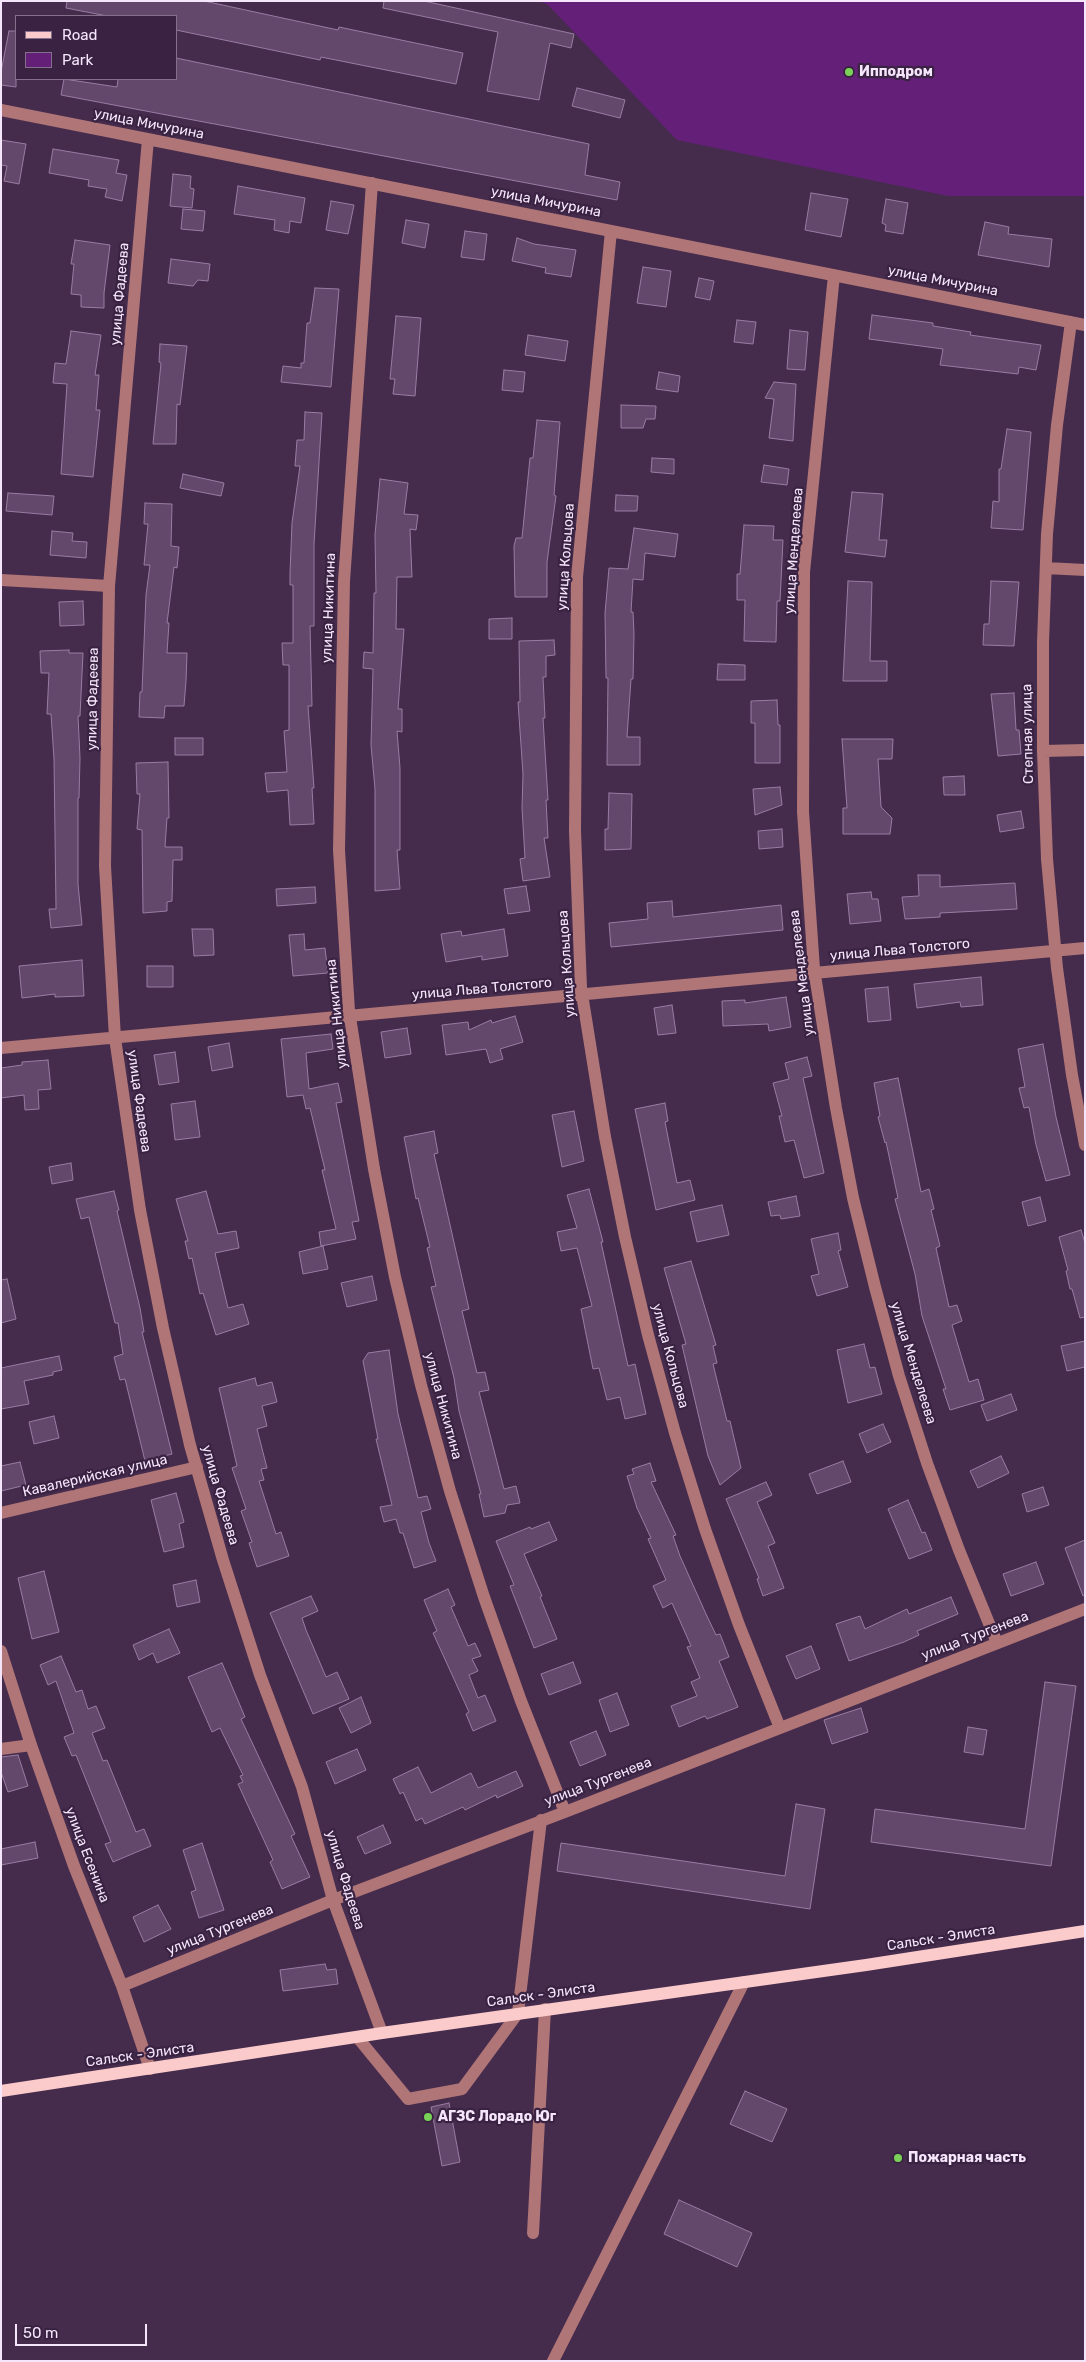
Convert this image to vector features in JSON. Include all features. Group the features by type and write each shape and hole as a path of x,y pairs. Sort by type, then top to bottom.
{"main road":[{"name":"Сальск - Элиста","path":"1,2091 382,2033 744,1982 1085,1931"}],"street":[{"name":"улица Мичурина","path":"1,110 1085,325"},
{"name":"улица Фадеева","path":"148,139 110,586 105,866 115,1038 140,1210 163,1328 197,1467 223,1560 260,1675 302,1788 333,1900 382,2033"},
{"name":"улица Никитина","path":"372,183 344,581 339,850 350,1016 374,1169 395,1277 421,1385 450,1492 484,1597 521,1701 566,1812"},
{"name":"улица Кольцова","path":"611,231 577,577 575,831 582,995 606,1146 648,1335 675,1433 705,1530 739,1625 780,1728"},
{"name":"улица Менделеева","path":"834,275 804,572 803,812 814,973 836,1108 854,1198 875,1287 928,1463 959,1550 997,1643"},
{"name":"Степная улица","path":"1071,322 1057,425 1046,568 1043,642 1043,751 1048,859 1056,951 1072,1075 1085,1145"},
{"path":"1046,568 1085,570"},
{"path":"1,580 110,586"},
{"path":"1043,751 1085,750"},
{"name":"улица Льва Толстого","path":"1,1048 1085,948"},
{"name":"Кавалерийская улица","path":"1,1513 197,1467"},
{"name":"улица Тургенева","path":"122,1986 333,1900 566,1812 1085,1609"},
{"name":"улица Есенина","path":"1,1651 31,1745 74,1866 122,1986 150,2069"},
{"path":"1,1749 31,1745"},
{"path":"358,2038 408,2099 462,2089 518,2013 541,1820"},
{"path":"553,2361 744,1982"},
{"path":"533,2233 545,2010"}],"green space":[{"name":"Ипподром","path":"539,1 1085,1 1085,196 948,196 677,140 548,5"}],"building":[{"path":"67,1 204,1 338,30 339,27 463,53 456,84 321,57 320,60 178,30 178,15 102,15 66,8"},
{"path":"384,1 424,1 574,34 571,48 550,43 539,100 487,91 498,32 383,8"},
{"path":"9,31 15,31 16,87 1,85 1,72"},
{"path":"178,58 589,144 585,175 620,182 617,200 61,95 64,80 117,87 118,80 178,80"},
{"path":"577,88 625,100 620,118 572,106"},
{"path":"1,140 26,144 19,184 4,181 7,166 1,165"},
{"path":"53,149 119,160 116,173 127,175 122,201 105,197 107,189 88,186 89,180 49,173"},
{"path":"173,174 191,176 190,188 194,189 192,208 170,206"},
{"path":"238,186 305,198 301,223 290,221 289,233 274,230 275,220 234,214"},
{"path":"811,193 848,199 841,237 805,230"},
{"path":"886,199 908,203 903,234 885,231 886,225 882,223"},
{"path":"331,201 354,205 348,234 326,230"},
{"path":"183,209 205,211 203,231 181,229"},
{"path":"406,220 429,224 425,248 402,243"},
{"path":"985,222 1009,227 1008,234 1052,239 1049,267 978,255"},
{"path":"465,231 487,234 484,260 461,257"},
{"path":"517,238 534,244 576,250 571,277 545,273 546,268 512,261"},
{"path":"75,240 110,245 104,308 81,307 81,295 71,294 74,264 71,264"},
{"path":"171,259 210,264 208,281 198,280 193,286 168,283"},
{"path":"643,267 671,271 666,307 637,303"},
{"path":"699,278 714,281 710,300 695,297"},
{"path":"315,288 339,289 331,387 281,382 283,366 301,368 301,363 304,363 307,323 310,323"},
{"path":"872,315 933,323 933,326 971,332 970,335 1041,345 1036,370 1019,367 1018,374 940,365 943,349 869,339"},
{"path":"396,316 421,318 415,396 393,394 395,379 390,379"},
{"path":"737,320 756,322 753,344 734,342"},
{"path":"790,330 808,332 805,370 787,369"},
{"path":"71,331 101,335 95,375 99,375 96,410 100,410 93,477 61,474 67,384 53,383 55,363 66,364"},
{"path":"528,335 568,341 565,361 525,355"},
{"path":"160,344 187,346 180,405 177,404 176,444 153,444 161,363 159,362"},
{"path":"504,370 525,372 523,392 502,390"},
{"path":"659,372 680,376 678,392 656,389"},
{"path":"774,382 796,384 793,441 769,438 774,399 765,398"},
{"path":"621,405 656,406 655,419 646,419 643,428 621,428"},
{"path":"305,412 322,413 314,544 314,626 310,626 312,706 308,706 314,788 312,788 314,824 290,825 288,790 267,792 265,773 287,772 284,731 289,730 289,665 283,665 282,643 293,643 293,585 290,585 292,523 300,466 295,466 297,440 304,440"},
{"path":"537,420 560,422 554,495 556,496 547,562 547,597 515,597 514,546 516,538 522,538 530,458 533,458"},
{"path":"1007,429 1031,432 1023,530 991,528 993,501 999,502 999,469 1001,469"},
{"path":"652,458 674,459 674,474 651,472"},
{"path":"764,465 789,469 787,485 761,482"},
{"path":"183,474 224,483 221,496 180,488"},
{"path":"380,479 408,483 404,514 418,515 416,530 410,529 412,577 397,577 396,629 404,629 398,709 402,709 402,732 397,731 400,768 400,850 397,850 400,889 375,891 375,789 371,745 373,669 363,668 364,652 373,653 374,593 376,593 375,535"},
{"path":"852,492 883,494 879,540 887,540 885,557 845,552"},
{"path":"8,493 54,496 52,515 6,511"},
{"path":"616,495 638,496 637,511 615,511"},
{"path":"145,503 172,504 171,546 179,547 177,568 174,567 167,623 169,623 167,653 187,653 184,706 165,706 164,718 139,717 140,692 142,692 146,595 150,565 144,565 148,524 144,524"},
{"path":"744,525 774,526 773,540 783,540 780,601 777,601 776,642 744,641 745,600 737,600 737,574 740,574"},
{"path":"634,528 678,534 675,557 645,553 643,580 633,579 631,612 633,612 634,634 633,679 631,679 627,737 640,737 640,765 607,765 608,678 606,678 605,613 609,568 628,569"},
{"path":"52,531 73,533 72,541 87,542 86,558 50,555"},
{"path":"848,581 872,582 870,661 887,661 887,681 843,681"},
{"path":"991,581 1019,582 1014,646 983,645 984,624 989,624"},
{"path":"83,601 84,625 60,626 59,602"},
{"path":"512,618 512,639 489,639 489,619"},
{"path":"554,640 555,655 546,656 546,677 543,677 545,718 543,718 548,800 546,800 548,838 544,838 550,877 523,881 520,859 525,858 522,808 523,774 518,702 520,702 519,641"},
{"path":"69,650 69,653 83,653 80,716 78,716 80,758 78,884 82,925 51,928 49,909 56,909 54,759 51,714 47,714 49,673 41,673 40,651"},
{"path":"718,664 745,665 745,680 717,680"},
{"path":"1014,693 1016,730 1019,730 1021,754 998,756 991,694"},
{"path":"777,700 778,725 780,725 780,763 755,763 755,723 751,723 751,701"},
{"path":"175,738 203,738 203,755 175,755"},
{"path":"842,739 893,739 892,759 878,759 881,807 892,818 890,834 843,834 843,808 847,808"},
{"path":"168,762 169,818 167,818 165,847 182,847 182,860 173,860 172,901 167,902 167,911 143,913 142,830 137,829 140,794 137,794 136,763"},
{"path":"964,776 965,795 944,795 943,777"},
{"path":"780,787 782,805 755,815 753,789"},
{"path":"609,793 632,794 631,849 605,850 605,829 608,829"},
{"path":"1021,811 1024,828 1000,832 997,815"},
{"path":"782,829 783,847 759,849 758,831"},
{"path":"918,875 940,875 940,887 1015,883 1017,909 940,913 940,917 905,919 902,897 919,896"},
{"path":"526,886 530,911 508,914 504,889"},
{"path":"315,887 316,903 277,906 276,889"},
{"path":"871,892 872,899 878,899 881,921 850,924 847,894"},
{"path":"672,901 673,917 781,905 783,930 611,947 609,923 648,919 647,903"},
{"path":"192,929 213,929 214,955 194,956"},
{"path":"504,929 508,956 482,960 482,956 446,962 441,934 461,931 462,936"},
{"path":"304,934 305,950 325,948 328,973 293,976 289,935"},
{"path":"82,960 84,996 55,997 55,994 22,998 19,966"},
{"path":"147,966 173,966 173,987 147,987"},
{"path":"981,977 983,1005 961,1007 960,1002 917,1008 914,984"},
{"path":"888,987 891,1020 868,1022 865,989"},
{"path":"786,997 791,1027 769,1031 768,1024 723,1026 722,1001 745,1000 745,1003"},
{"path":"672,1005 676,1033 658,1035 654,1008"},
{"path":"515,1016 523,1042 500,1049 503,1059 490,1063 486,1049 446,1055 442,1025 468,1022 469,1030 491,1020 492,1023"},
{"path":"407,1028 411,1054 385,1058 381,1032"},
{"path":"331,1034 333,1049 306,1053 309,1089 338,1083 342,1102 336,1103 359,1221 352,1222 356,1239 321,1246 319,1232 336,1229 322,1170 325,1170 310,1108 306,1109 303,1095 287,1097 281,1039"},
{"path":"229,1043 233,1067 212,1071 208,1047"},
{"path":"1043,1044 1056,1117 1070,1175 1046,1181 1036,1145 1029,1107 1024,1108 1019,1088 1025,1087 1018,1049"},
{"path":"175,1052 179,1082 159,1085 154,1055"},
{"path":"807,1057 812,1076 803,1078 824,1173 804,1178 794,1140 785,1142 779,1116 782,1116 773,1083 789,1079 785,1063"},
{"path":"48,1060 51,1089 38,1090 39,1109 25,1110 24,1095 1,1098 1,1068 22,1065 22,1062"},
{"path":"898,1078 921,1192 929,1189 934,1209 931,1210 940,1246 936,1248 949,1307 957,1305 962,1321 952,1325 969,1382 978,1379 984,1400 950,1410 943,1389 946,1389 922,1316 915,1274 895,1199 898,1198 886,1142 878,1117 880,1116 874,1083"},
{"path":"195,1101 200,1137 175,1140 171,1104"},
{"path":"665,1103 668,1121 665,1122 677,1183 690,1180 695,1200 656,1210 635,1109"},
{"path":"574,1111 584,1161 562,1167 552,1115"},
{"path":"434,1131 438,1153 434,1154 469,1309 462,1311 477,1373 485,1372 489,1390 479,1392 504,1489 516,1486 520,1503 507,1505 505,1513 484,1517 479,1494 481,1494 459,1411 454,1378 431,1287 436,1286 427,1248 430,1247 418,1198 416,1199 404,1137"},
{"path":"71,1163 73,1180 52,1184 49,1167"},
{"path":"589,1189 603,1242 601,1242 628,1366 635,1364 646,1414 625,1419 620,1397 607,1400 599,1368 593,1369 581,1309 592,1306 577,1248 561,1251 557,1232 577,1228 567,1195"},
{"path":"114,1191 140,1308 144,1332 142,1332 172,1454 145,1461 125,1379 120,1380 114,1357 123,1354 118,1323 115,1323 89,1217 81,1219 76,1199"},
{"path":"206,1191 218,1234 236,1231 239,1248 215,1253 228,1308 243,1304 249,1324 216,1335 203,1293 200,1294 192,1258 189,1259 185,1241 188,1241 176,1199"},
{"path":"796,1196 800,1216 781,1219 780,1215 771,1216 768,1202"},
{"path":"1040,1197 1046,1221 1028,1226 1022,1202"},
{"path":"722,1205 729,1235 697,1242 690,1212"},
{"path":"1081,1230 1085,1243 1085,1317 1080,1318 1072,1289 1070,1289 1066,1271 1068,1270 1059,1237"},
{"path":"838,1233 841,1250 838,1251 848,1287 817,1296 811,1276 819,1274 811,1239"},
{"path":"323,1246 328,1269 303,1274 299,1252"},
{"path":"691,1261 716,1345 713,1346 717,1363 713,1364 727,1421 730,1421 741,1468 720,1485 708,1456 682,1345 686,1344 664,1268"},
{"path":"372,1276 377,1300 347,1307 341,1283"},
{"path":"7,1279 16,1319 1,1323 1,1280"},
{"path":"1085,1341 1085,1367 1067,1371 1061,1346"},
{"path":"864,1344 870,1368 875,1367 882,1394 848,1403 837,1350"},
{"path":"389,1350 398,1414 418,1498 427,1496 431,1509 421,1512 436,1561 414,1568 403,1533 400,1533 396,1519 384,1522 380,1507 392,1505 376,1439 378,1439 363,1361 368,1353"},
{"path":"59,1356 62,1370 53,1372 53,1375 24,1381 29,1404 1,1409 1,1368"},
{"path":"255,1378 257,1386 272,1382 277,1402 262,1406 267,1426 257,1429 267,1468 261,1469 264,1480 259,1481 276,1534 281,1532 289,1556 257,1567 249,1543 252,1542 241,1511 246,1509 232,1468 237,1466 219,1388"},
{"path":"1011,1394 1017,1410 987,1421 981,1405"},
{"path":"54,1416 59,1438 34,1444 29,1422"},
{"path":"883,1424 891,1442 867,1453 859,1434"},
{"path":"1001,1456 1009,1473 978,1488 970,1471"},
{"path":"843,1461 851,1482 817,1494 809,1474"},
{"path":"20,1462 26,1485 1,1491 1,1466"},
{"path":"650,1463 656,1481 651,1482 676,1535 673,1536 680,1556 716,1635 720,1634 729,1657 719,1661 738,1707 707,1719 705,1716 679,1727 671,1706 697,1696 691,1682 700,1678 687,1647 691,1646 672,1603 663,1608 653,1586 666,1580 648,1539 651,1538 637,1508 627,1476 634,1474 632,1469"},
{"path":"766,1482 772,1495 757,1502 775,1543 768,1546 784,1588 763,1596 757,1579 759,1578 726,1499"},
{"path":"1043,1487 1049,1505 1027,1512 1022,1494"},
{"path":"176,1493 184,1522 179,1524 184,1547 164,1552 151,1500"},
{"path":"908,1500 922,1533 925,1532 932,1550 909,1559 888,1509"},
{"path":"549,1522 557,1540 524,1554 542,1596 540,1597 557,1639 534,1648 510,1586 514,1585 496,1541 530,1527 531,1529"},
{"path":"1085,1540 1085,1595 1083,1596 1065,1548"},
{"path":"1036,1562 1044,1584 1011,1596 1003,1574"},
{"path":"44,1571 59,1632 32,1639 18,1578"},
{"path":"196,1580 200,1602 177,1607 173,1585"},
{"path":"448,1589 455,1605 451,1607 468,1646 475,1643 481,1656 472,1659 478,1671 469,1675 478,1698 485,1695 496,1721 473,1731 466,1714 469,1712 433,1633 437,1631 424,1600"},
{"path":"311,1596 318,1611 302,1618 306,1630 326,1677 337,1672 349,1699 313,1714 270,1613"},
{"path":"951,1597 958,1614 917,1631 919,1635 904,1642 849,1661 836,1624 860,1616 865,1629 907,1609 909,1614"},
{"path":"169,1629 180,1653 157,1663 153,1653 139,1660 133,1645"},
{"path":"811,1646 820,1669 796,1679 786,1656"},
{"path":"61,1656 76,1692 82,1690 88,1709 96,1706 105,1728 92,1733 103,1761 107,1760 136,1832 144,1829 151,1846 113,1862 105,1844 111,1842 76,1755 72,1756 64,1737 74,1733 56,1681 48,1685 40,1665"},
{"path":"573,1662 581,1683 549,1695 541,1674"},
{"path":"222,1663 245,1717 241,1719 295,1834 291,1836 310,1877 282,1889 270,1862 273,1860 238,1784 243,1782 240,1776 243,1775 220,1728 212,1732 188,1677"},
{"path":"1045,1682 1076,1686 1051,1866 871,1842 875,1809 1025,1829"},
{"path":"617,1693 629,1725 610,1732 599,1700"},
{"path":"361,1697 371,1723 351,1733 339,1708"},
{"path":"861,1708 868,1732 832,1744 824,1720"},
{"path":"968,1727 987,1730 983,1755 964,1752"},
{"path":"596,1731 606,1755 580,1766 570,1742"},
{"path":"357,1749 366,1770 335,1784 326,1762"},
{"path":"18,1755 28,1786 8,1792 1,1772 1,1757"},
{"path":"418,1767 431,1793 471,1773 478,1788 516,1771 523,1786 497,1798 496,1795 465,1810 463,1807 425,1824 422,1818 416,1821 403,1792 400,1794 393,1779"},
{"path":"796,1804 825,1809 810,1909 557,1871 561,1843 785,1876"},
{"path":"383,1825 391,1843 365,1854 357,1837"},
{"path":"35,1842 38,1858 1,1865 1,1849"},
{"path":"202,1843 224,1910 199,1918 191,1892 196,1890 183,1850"},
{"path":"158,1905 171,1929 144,1942 133,1917"},
{"path":"325,1964 327,1970 336,1969 338,1984 283,1991 280,1970"},
{"path":"745,2091 787,2109 772,2142 730,2124"},
{"path":"449,2103 460,2162 442,2166 431,2107"},
{"path":"679,2200 752,2233 737,2267 664,2234"}],"place":[{"name":"Ипподром","path":"849,72"},
{"name":"АГЗС Лорадо Юг","path":"428,2117"},
{"name":"Пожарная часть","path":"898,2158"}]}
